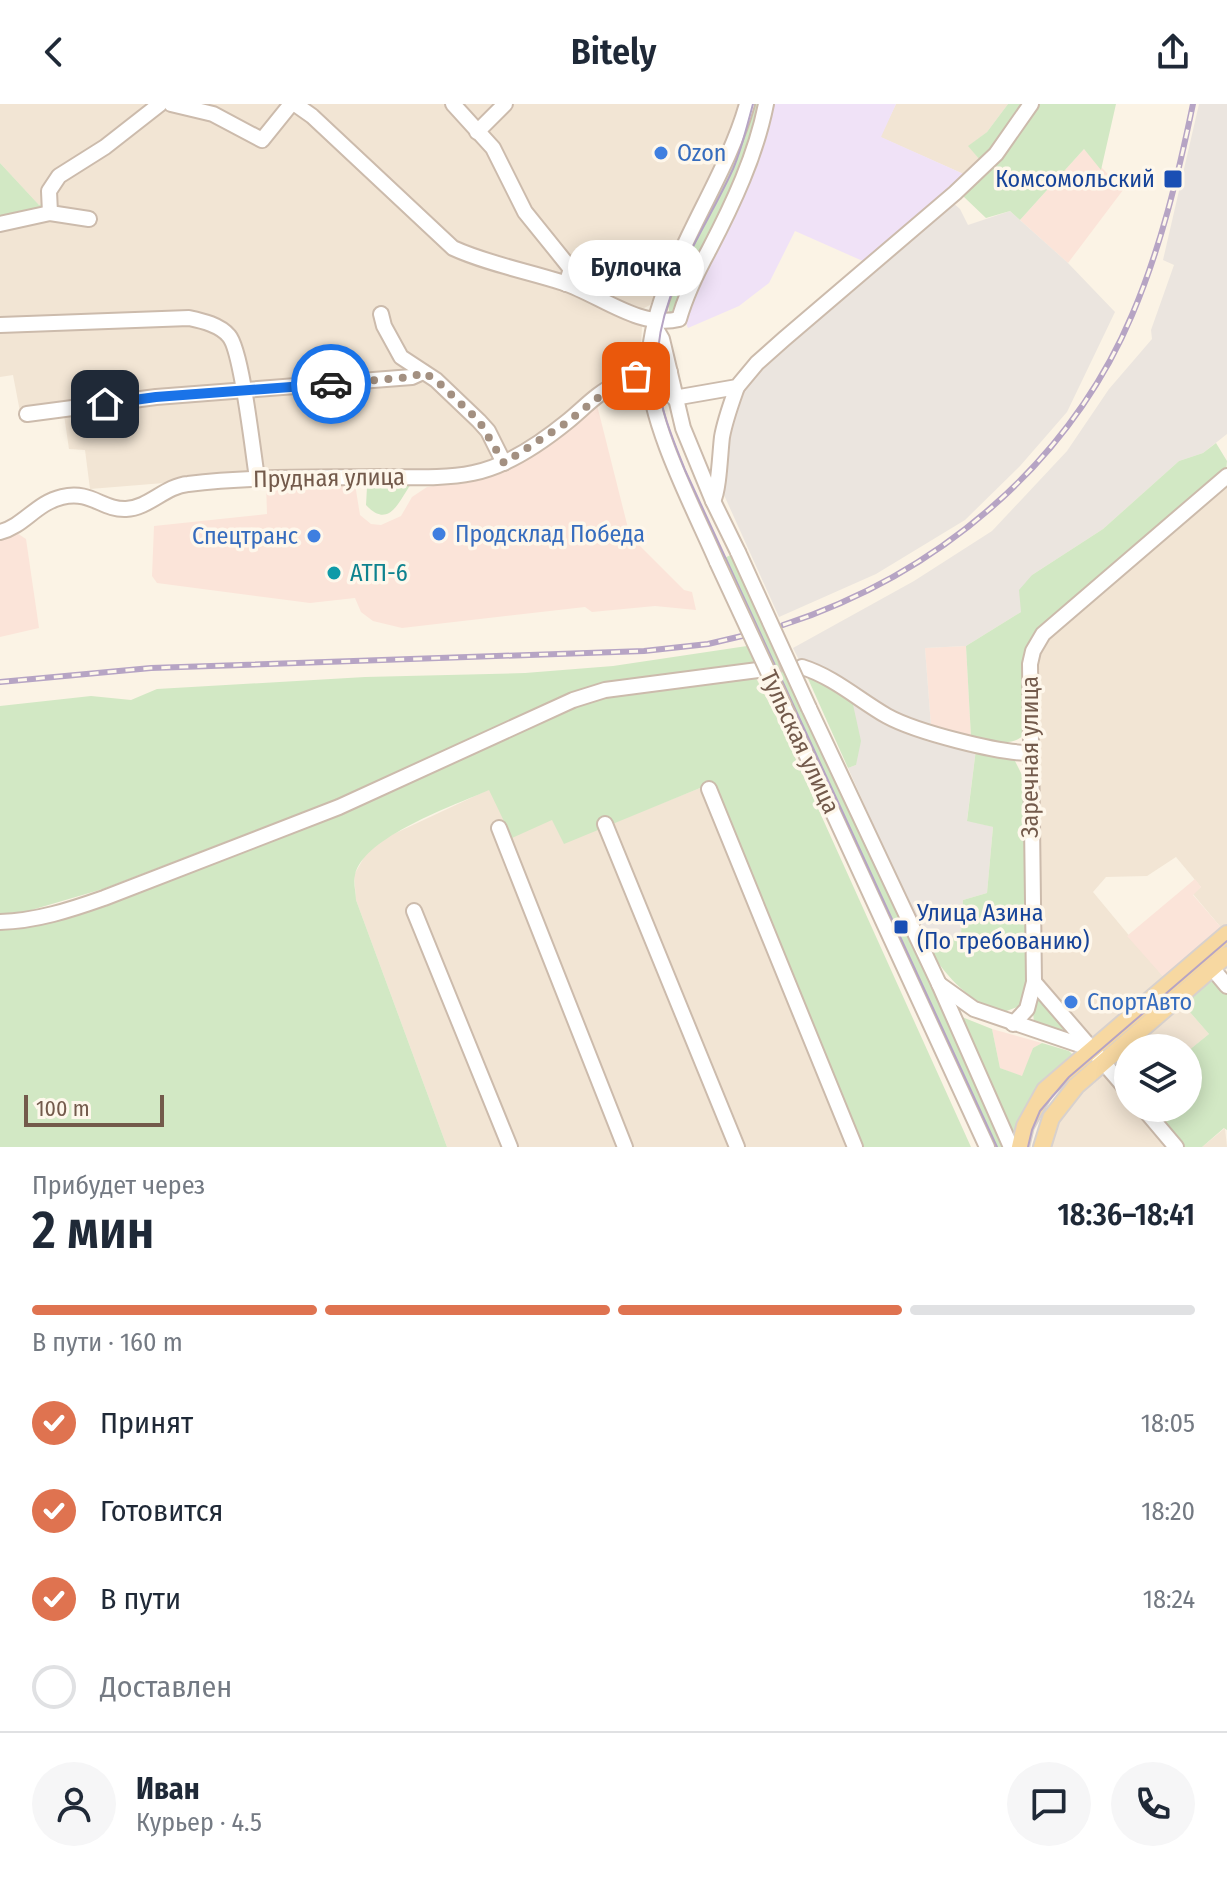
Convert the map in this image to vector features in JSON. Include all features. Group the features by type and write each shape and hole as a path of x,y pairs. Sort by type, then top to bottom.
{"main road":[{"path":"1020,1147 1025,1126 1045,1090 1227,934"},
{"path":"1042,1147 1051,1118 1064,1098 1227,955"}],"street":[{"path":"50,213 49,191 59,176 105,147 160,104"},
{"path":"171,104 213,114 262,140 293,104 312,116 453,248 473,257 566,284 656,323 679,319 693,282 750,162 766,104"},
{"path":"453,104 493,148 525,212 571,269 566,284"},
{"path":"477,132 505,104"},
{"name":"Тульская улица","path":"747,104 738,135 669,282 656,323 648,375 663,434 717,562 987,1147"},
{"path":"713,501 717,493 716,476 723,432 737,387 757,363 790,333 955,193 996,154 1031,104"},
{"path":"0,224 50,213 89,219"},
{"path":"381,314 401,357 436,380 479,421 504,463"},
{"path":"0,325 189,318 209,323 229,334 244,390 257,478"},
{"name":"Тульская улица","path":"656,323 683,428 713,501 939,984 1011,1147"},
{"path":"27,414 156,397 412,377 423,372"},
{"name":"Прудная улица","path":"0,532 18,525 36,507 62,497 85,494 101,503 126,509 184,484 257,478 436,477 476,472 504,463 566,423 614,385 670,372"},
{"path":"674,398 737,387"},
{"name":"Заречная улица","path":"1034,982 1030,753 1030,664 1033,651 1043,634 1227,476"},
{"path":"802,667 818,672 888,717 908,726 1011,752 1030,753"},
{"path":"0,922 72,910 339,807 573,700 605,690 758,670"},
{"path":"709,789 855,1147"},
{"path":"605,824 737,1147"},
{"path":"499,828 625,1147"},
{"path":"414,911 510,1147"},
{"path":"1212,968 1227,986"},
{"path":"1013,1024 1027,1009 1034,982"},
{"path":"1034,982 1114,1075"},
{"path":"939,984 974,1009 1092,1049"},
{"path":"1155,1122 1176,1147"}],"shaded area":[{"path":"0,104 147,104 149,108 68,166 46,202 39,205 0,163"},
{"path":"185,104 281,104 281,110 263,132"},
{"path":"305,104 741,104 732,134 664,279 650,305 635,308 574,280 475,251 456,242"},
{"path":"772,104 896,104 881,137 968,176 865,262 795,231 769,283 739,306 688,328 684,318"},
{"path":"896,104 1008,104 987,132 969,146 981,161 968,176 880,137"},
{"path":"1199,104 1227,104 1227,434 1203,453 1179,461 1103,529 1032,575 1021,612 966,646 925,648 931,726 908,719 800,662 793,648 914,581 992,531 1067,451 1109,389 1152,339 1151,330 1174,265 1163,260"},
{"path":"170,107 212,117 257,144 290,113 306,117 427,231 633,318 642,326 641,347 621,356 620,374 509,451 502,450 438,378 249,387 238,343 211,319 0,320 0,228 55,210 51,201 60,179 162,108"},
{"path":"1084,149 1123,190 1068,263 1020,220"},
{"path":"952,202 960,209 968,225 1010,211 1068,263 1115,312 1067,412 1020,466 965,520 876,574 779,617 724,495 722,476 726,434 743,388 759,366"},
{"path":"187,322 208,327 231,345 250,476 90,489 85,450 69,449 64,415 21,417 13,375 0,377 0,329"},
{"path":"425,380 477,422 495,456 493,460 437,470 264,473 259,468 250,396"},
{"path":"597,405 630,536 684,590 692,592 696,610 655,606 592,612 585,607 402,628 373,621 361,612 355,598 310,603 157,583 152,576 154,526 267,514 266,482 355,484 360,515 371,524 381,525 401,516 412,497 427,487 478,479 529,458 569,430"},
{"path":"1227,482 1227,928 1224,931 1193,894 1201,887 1176,857 1147,876 1106,877 1093,892 1166,980 1094,1040 1039,982 1033,668 1045,637"},
{"path":"0,525 26,539 39,628 0,637"},
{"path":"966,646 971,737 931,726 925,648"},
{"path":"852,700 976,749 967,820 993,827 987,893 963,900 961,934 930,951 848,768 856,765"},
{"path":"700,788 705,790 847,1147 447,1147 356,900 354,875 367,852 385,838 490,789 552,820 610,824"},
{"path":"1195,879 1201,887 1193,895 1224,931 1166,980 1127,936"},
{"path":"1182,1003 1209,1034 1202,1040 1202,1034 1145,1034"},
{"path":"992,1029 1042,1043 1033,1048 1023,1077 1000,1068"},
{"path":"1100,1073 1105,1073 1114,1082 1114,1122 1149,1122 1171,1147 1048,1147 1068,1102"},
{"path":"1225,1128 1227,1147 1202,1147"}],"green space":[{"path":"751,104 762,104 741,173 673,317 669,311 669,297"},
{"path":"1008,104 1116,104 1101,170 1084,149 1020,220 1010,211 986,218 964,197 964,192 986,167 968,146 987,132"},
{"path":"0,163 39,205 46,202 45,210 0,228"},
{"path":"1216,443 1227,461 1226,472 1040,631 1023,665 1024,734 1007,742 971,737 966,646 1021,612 1019,590 1032,575 1103,529 1179,461 1203,453"},
{"path":"376,481 406,481 411,484 398,505 381,515 366,505 367,487"},
{"path":"733,554 1005,1147 993,1147 722,559"},
{"path":"747,646 755,664 643,679 474,738 337,799 103,889 28,911 0,914 0,706 91,696 131,700 157,689 365,677 525,673 613,666"},
{"path":"805,672 852,700 861,741 856,765 848,768"},
{"path":"756,678 779,722 971,1147 847,1147 705,790 700,788 564,844 552,820 512,838 489,790 392,835 362,861 354,878 356,900 447,1147 0,1147 0,930 33,925 107,905 174,876 344,812 576,707 606,697"},
{"path":"976,749 1015,761 1025,781 1026,991 1020,1006 1001,1013 961,988 930,951 961,934 963,900 987,893 993,827 967,821"},
{"path":"1209,980 1227,992 1227,1130 1224,1128 1202,1147 1184,1147 1162,1122 1202,1122 1202,1040 1209,1034 1182,1003"},
{"path":"1040,998 1075,1036 1034,1024 1033,1011"},
{"path":"962,1017 992,1029 1000,1068 1022,1076 1033,1048 1042,1043 1073,1055 1057,1070 1014,1141 960,1021"}],"tunnel":[{"path":"758,670 779,665 801,667"}],"tram line":[{"path":"753,104 733,169 670,298 658,353 662,404 685,470 997,1147"},
{"path":"1028,1147 1040,1111 1069,1077 1227,941"}],"railway":[{"path":"783,625 839,604 893,577 944,545 991,508 1034,466 1072,420 1105,370 1132,315 1152,263 1168,211 1193,104"},
{"path":"0,682 151,668 644,651 708,644 742,636"}],"way so far":[{"path":"331,384 412,377 423,372 436,380 488,431 504,463 566,423 614,385 636,376"}],"place":[{"name":"Ozon","path":"661,153"},
{"name":"Комсомольский","path":"1173,179"},
{"name":"Булочка","path":"636,376"},
{"name":"Продсклад Победа","path":"439,534"},
{"name":"Спецтранс","path":"314,536"},
{"name":"АТП-6","path":"334,573"},
{"name":"Улица Азина (По требованию)","path":"901,927"},
{"name":"СпортАвто","path":"1071,1002"}],"route":[{"path":"105,404 156,397 331,384"}]}
